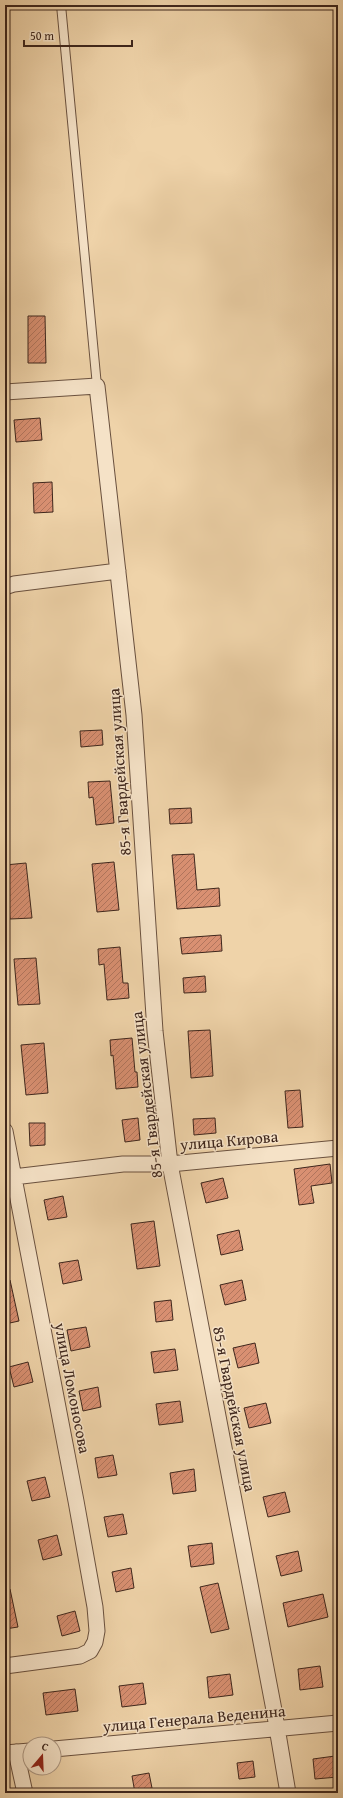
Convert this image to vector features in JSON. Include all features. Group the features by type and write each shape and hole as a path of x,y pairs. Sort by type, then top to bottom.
{"street":[{"path":"5,392 97,386"},
{"name":"85-я Гвардейская улица","path":"97,386 134,715 155,1031 170,1164 288,1793"},
{"path":"5,587 14,584 118,571"},
{"name":"улица Ломоносова","path":"5,1130 10,1177 76,1502 95,1607 97,1631 96,1642 90,1651 80,1656 5,1666"},
{"name":"улица Кирова","path":"10,1177 123,1164 170,1164 338,1148"},
{"name":"улица Генерала Веденина","path":"62,1748 338,1723"},
{"path":"17,1752 25,1793"}],"lane":[{"path":"61,5 97,386"}],"building":[{"path":"28,316 45,316 46,363 28,363"},
{"path":"40,418 42,440 16,442 14,420"},
{"path":"52,482 53,512 34,513 33,483"},
{"path":"102,730 103,745 81,747 80,731"},
{"path":"110,781 114,823 96,825 93,797 89,798 88,782"},
{"path":"191,808 192,823 170,824 169,809"},
{"path":"194,854 197,890 219,888 220,906 177,909 172,855"},
{"path":"114,862 119,910 97,912 92,864"},
{"path":"26,863 32,918 10,919 5,865"},
{"path":"221,935 222,951 182,954 180,938"},
{"path":"120,947 123,983 128,983 129,998 107,1000 104,964 99,965 98,949"},
{"path":"36,958 40,1004 18,1005 14,959"},
{"path":"205,976 206,992 184,993 183,978"},
{"path":"210,1030 213,1076 191,1078 188,1031"},
{"path":"132,1038 138,1087 116,1089 110,1040"},
{"path":"44,1043 48,1093 26,1095 21,1045"},
{"path":"300,1090 303,1127 288,1128 285,1091"},
{"path":"138,1118 140,1140 125,1142 122,1120"},
{"path":"215,1118 216,1133 194,1135 193,1119"},
{"path":"29,1123 45,1123 45,1145 30,1146"},
{"path":"330,1164 332,1183 311,1186 314,1203 299,1205 294,1169"},
{"path":"223,1178 228,1198 206,1203 201,1183"},
{"path":"63,1196 67,1217 48,1220 44,1200"},
{"path":"154,1221 160,1266 137,1269 131,1224"},
{"path":"239,1230 243,1250 221,1255 217,1235"},
{"path":"78,1260 82,1280 63,1284 59,1263"},
{"path":"10,1280 19,1321 5,1324 5,1281"},
{"path":"242,1280 246,1300 225,1305 220,1285"},
{"path":"171,1300 173,1320 156,1322 154,1302"},
{"path":"86,1327 90,1347 71,1351 67,1330"},
{"path":"255,1343 259,1363 238,1368 233,1348"},
{"path":"175,1349 178,1370 154,1373 151,1352"},
{"path":"28,1362 33,1382 14,1387 9,1367"},
{"path":"98,1387 101,1407 83,1411 79,1391"},
{"path":"180,1401 183,1422 159,1425 156,1404"},
{"path":"266,1403 271,1423 249,1428 244,1408"},
{"path":"113,1455 117,1475 98,1478 95,1458"},
{"path":"194,1469 196,1491 173,1494 170,1473"},
{"path":"45,1477 50,1497 32,1501 27,1481"},
{"path":"285,1492 290,1512 268,1517 263,1497"},
{"path":"123,1514 127,1534 108,1537 104,1517"},
{"path":"57,1535 62,1555 43,1560 38,1540"},
{"path":"212,1543 214,1564 191,1567 188,1546"},
{"path":"298,1551 302,1571 281,1576 276,1556"},
{"path":"131,1568 134,1588 116,1592 112,1572"},
{"path":"218,1583 229,1629 211,1633 200,1587"},
{"path":"5,1589 10,1589 18,1627 5,1629"},
{"path":"323,1594 328,1617 288,1627 283,1603"},
{"path":"75,1611 80,1631 62,1636 57,1616"},
{"path":"320,1666 323,1687 300,1690 298,1669"},
{"path":"230,1674 233,1695 209,1698 207,1677"},
{"path":"143,1683 146,1704 122,1707 119,1686"},
{"path":"75,1689 78,1711 46,1715 43,1693"},
{"path":"335,1756 338,1777 315,1779 313,1759"},
{"path":"253,1761 255,1777 239,1779 237,1763"},
{"path":"149,1773 153,1793 135,1793 132,1776"}]}
